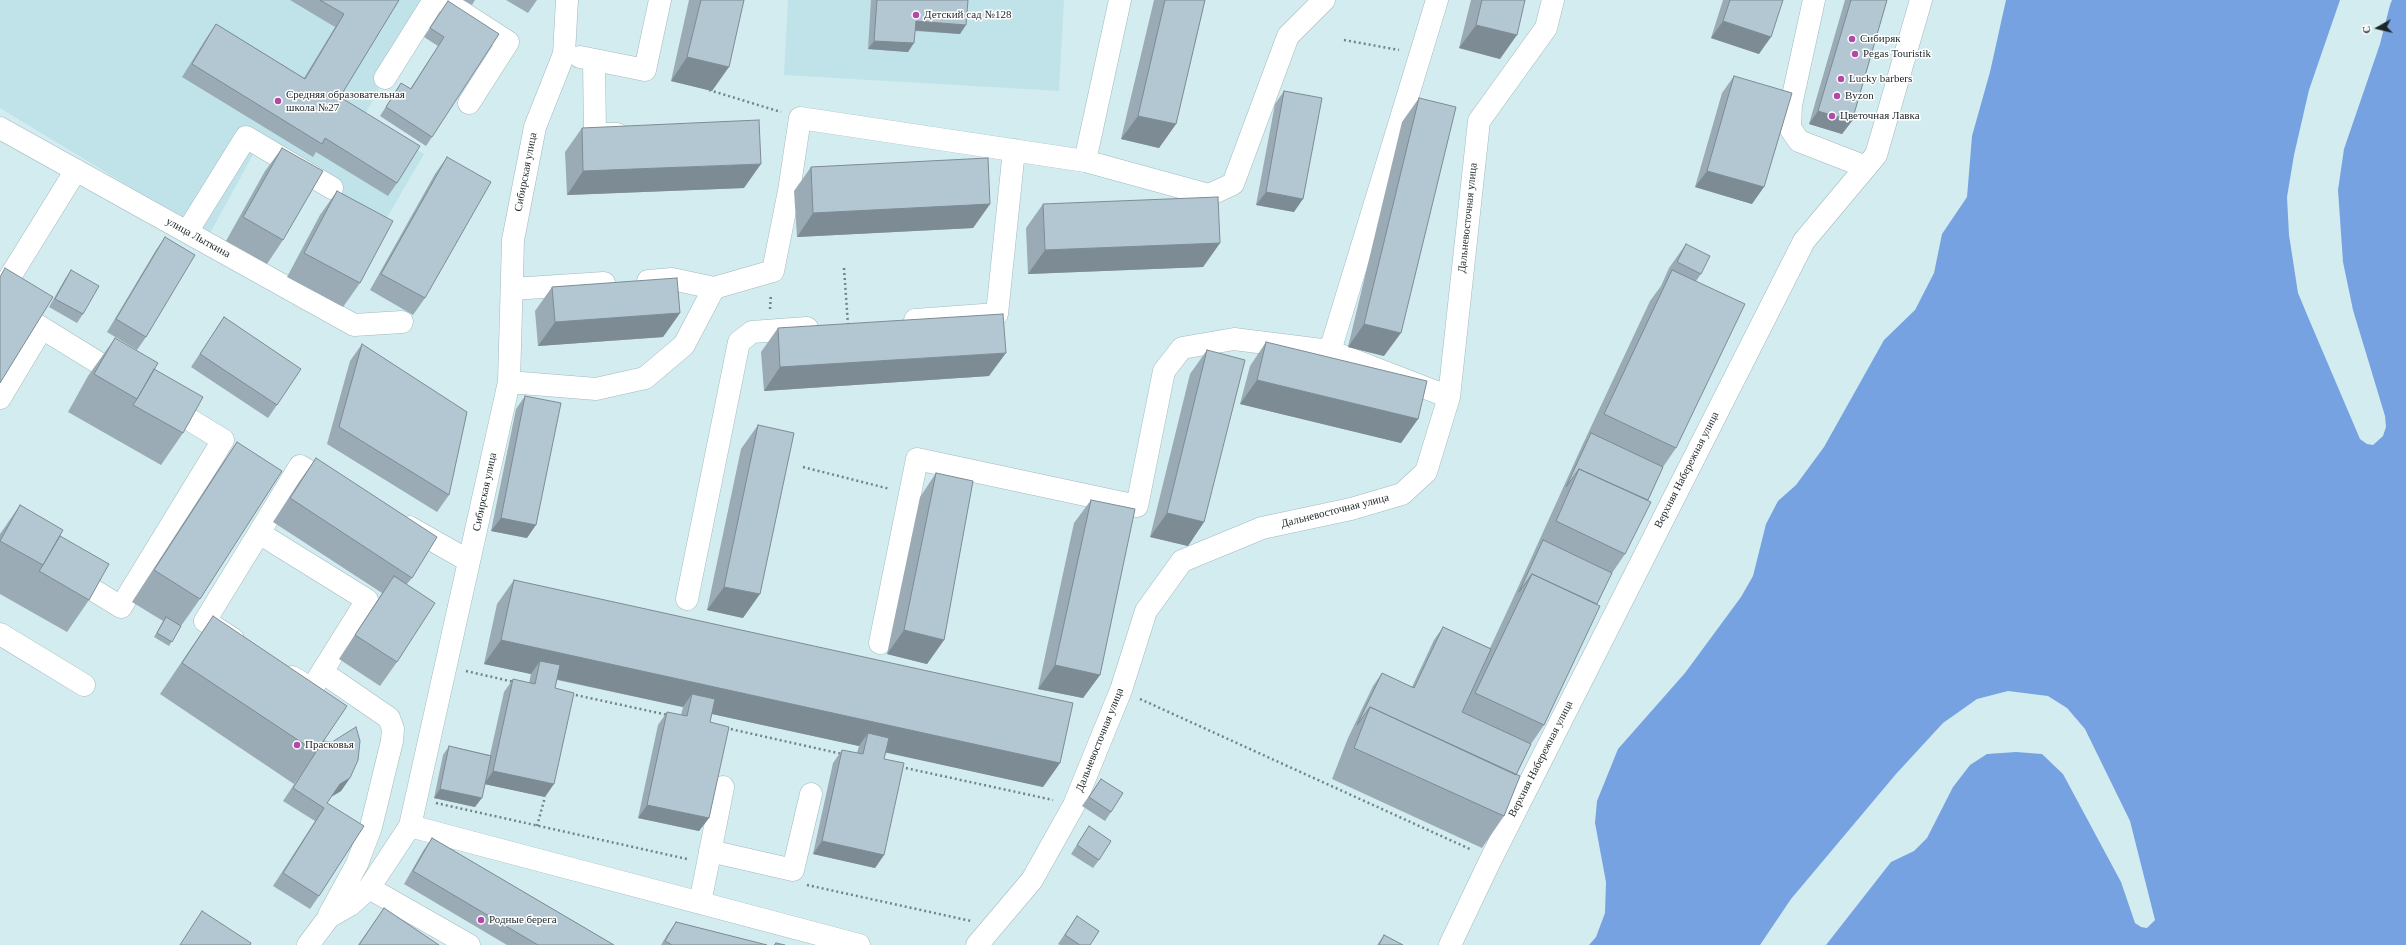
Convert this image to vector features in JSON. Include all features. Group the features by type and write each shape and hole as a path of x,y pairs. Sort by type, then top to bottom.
{"street":[{"path":"385,78 434,0"},
{"path":"443,0 508,42 469,103"},
{"name":"Сибирская улица","path":"308,945 329,916 350,905 369,888 410,826 509,382 513,240 535,127 564,54 567,0"},
{"path":"564,54 645,70 660,0"},
{"path":"1085,161 1120,0"},
{"path":"1330,352 1437,0"},
{"name":"Дальневосточная улица","path":"977,945 1032,880 1074,805 1121,690 1146,611 1182,561 1262,528 1350,509 1402,494 1426,472 1448,397 1479,121 1546,28 1553,0"},
{"path":"1814,0 1791,105 1790,128 1799,141 1866,167"},
{"name":"Верхняя Набережная улица","path":"1450,945 1490,859 1804,241 1876,155 1921,0"},
{"path":"512,289 672,279 714,288 773,272 789,192 800,118 1085,161 1209,195 1233,184 1288,36 1320,2"},
{"path":"594,60 595,134 641,133"},
{"name":"улица Лыткина","path":"0,128 354,325 402,322"},
{"path":"187,232 246,137 332,188"},
{"path":"895,321 997,314 1014,150"},
{"path":"0,294 76,170"},
{"path":"509,382 596,389 645,378 684,345 714,288"},
{"path":"0,302 223,440 121,607 54,565"},
{"path":"687,599 739,342 752,332 848,325"},
{"path":"0,398 42,328"},
{"path":"880,643 917,458 1137,506 1164,371 1182,348 1234,339 1330,352 1448,397"},
{"path":"252,651 205,621 300,466 354,496"},
{"path":"388,516 469,561"},
{"path":"259,533 367,600 312,689 278,668"},
{"path":"0,634 84,685"},
{"path":"322,672 389,718 393,729 371,827 357,864 329,916"},
{"path":"700,903 723,787"},
{"path":"710,851 793,870 811,794"},
{"path":"410,826 859,945"},
{"path":"369,888 469,945"}],"path":[{"path":"1344,40 1421,53"},
{"path":"705,88 800,118"},
{"path":"844,268 848,325"},
{"path":"769,331 773,272"},
{"path":"803,467 897,491"},
{"path":"475,673 521,683"},
{"path":"1121,690 1490,859"},
{"path":"569,693 673,716"},
{"path":"719,726 849,756"},
{"path":"900,767 1074,805"},
{"path":"537,826 545,797"}],"shaded area":[{"path":"0,0 428,0 363,118 424,154 381,228 255,151 209,235 0,108"},
{"path":"788,0 1064,0 1059,91 784,75"}],"water":[{"path":"2006,0 2340,0 2309,90 2294,155 2287,197 2289,235 2298,293 2360,439 2367,444 2373,445 2383,436 2386,427 2385,416 2353,310 2343,262 2338,190 2344,149 2380,44 2390,5 2392,0 2406,0 2406,945 1826,945 1891,862 1914,851 1927,838 1953,787 1970,765 1987,754 2016,752 2042,754 2063,774 2121,882 2135,923 2141,927 2147,928 2155,920 2130,821 2085,729 2067,708 2048,696 2008,691 1977,699 1943,723 1896,774 1791,899 1760,945 1589,945 1596,937 1605,913 1606,882 1595,823 1597,801 1618,749 1685,673 1741,597 1753,576 1766,524 1778,501 1796,485 1824,447 1884,340 1915,310 1934,273 1942,234 1967,197 1972,136 1990,72"}],"building":[{"name":"Средняя образовательная школа №27","path":"320,0 399,0 340,97 420,146 397,183 325,138 322,144 192,64 216,24 305,79 344,14"},
{"path":"701,0 744,0 729,67 687,57"},
{"name":"Детский сад №128","path":"877,0 968,0 966,25 916,21 914,43 874,41"},
{"path":"1165,0 1205,0 1176,124 1138,116"},
{"path":"1482,0 1525,0 1517,35 1476,25"},
{"path":"1730,0 1783,0 1771,37 1723,21"},
{"path":"1851,0 1887,0 1852,121 1818,111"},
{"path":"448,1 499,34 432,137 386,107 401,83 411,89 444,37 430,28"},
{"path":"1734,76 1792,93 1764,187 1707,171"},
{"path":"1284,91 1322,98 1303,199 1266,192"},
{"path":"1419,98 1456,107 1401,333 1364,324"},
{"path":"759,120 761,164 583,171 582,128"},
{"path":"282,148 323,171 283,240 243,217"},
{"path":"447,157 491,182 425,298 381,274"},
{"path":"988,158 990,204 813,213 811,167"},
{"path":"337,191 393,221 360,283 304,253"},
{"path":"1218,197 1220,243 1045,250 1043,204"},
{"path":"165,237 195,255 146,337 116,319"},
{"path":"1686,244 1710,256 1701,274 1677,262"},
{"path":"5,268 53,297 0,383 0,277"},
{"path":"71,270 99,286 83,314 55,299"},
{"path":"1672,270 1745,304 1676,448 1604,414"},
{"path":"677,278 680,313 555,322 552,287"},
{"path":"1003,314 1006,353 780,367 778,328"},
{"path":"224,317 301,369 277,405 200,354"},
{"path":"115,338 158,363 137,399 94,374"},
{"path":"1266,342 1427,381 1418,419 1257,380"},
{"path":"362,344 467,412 449,495 339,427"},
{"path":"1207,350 1245,360 1204,522 1167,513"},
{"path":"154,369 203,397 183,433 133,405"},
{"path":"525,396 561,403 536,525 501,518"},
{"path":"758,425 794,433 760,594 724,587"},
{"path":"1591,433 1663,467 1648,500 1579,469 1566,487"},
{"path":"237,442 282,471 200,599 154,570"},
{"path":"316,458 437,537 412,578 290,498"},
{"path":"1579,469 1651,502 1625,554 1556,521"},
{"path":"936,473 973,481 944,640 904,630"},
{"path":"1091,500 1135,509 1100,675 1055,665"},
{"path":"20,505 63,530 43,565 0,541"},
{"path":"60,536 109,564 89,600 39,571"},
{"path":"1543,540 1612,573 1597,604 1532,574 1519,592"},
{"path":"1532,574 1600,606 1544,725 1475,693"},
{"path":"394,576 435,603 397,662 355,635"},
{"path":"514,580 1073,703 1060,763 501,640"},
{"path":"213,616 347,706 316,752 182,663"},
{"path":"166,617 181,626 172,642 157,633"},
{"path":"1443,627 1491,649 1462,712 1531,744 1516,775 1370,707 1357,725 1382,673 1414,688"},
{"path":"540,661 560,665 555,688 574,693 554,784 493,771 513,679 535,684"},
{"path":"692,694 715,699 710,722 729,727 709,818 647,805 667,712 687,716"},
{"path":"1370,707 1520,776 1504,816 1354,748"},
{"path":"356,727 360,741 358,760 350,778 340,784 327,803 364,826 319,896 283,873 324,808 293,788 323,741 332,742"},
{"path":"868,733 889,738 884,759 904,763 884,855 822,841 842,750 863,754"},
{"path":"449,746 491,756 482,798 440,789"},
{"path":"1101,779 1123,793 1111,812 1089,797"},
{"path":"1089,826 1111,841 1099,860 1077,845"},
{"path":"432,838 614,945 538,945 413,871"},
{"path":"384,908 439,945 359,945"},
{"path":"202,911 251,943 250,945 180,945"},
{"path":"1077,916 1099,931 1090,945 1080,945 1065,935"},
{"path":"676,922 767,945 672,945 665,941"},
{"path":"1384,935 1403,945 1379,945"},
{"path":"776,943 785,945 774,945"}],"place":[{"name":"Детский сад №128","path":"916,15"},
{"name":"Сибиряк","path":"1852,39"},
{"name":"Pegas Touristik","path":"1855,54"},
{"name":"Lucky barbers","path":"1841,79"},
{"name":"Byzon","path":"1837,96"},
{"name":"Средняя образовательная школа №27","path":"278,101"},
{"name":"Цветочная Лавка","path":"1832,116"},
{"name":"Прасковья","path":"297,745"},
{"name":"Родные берега","path":"481,920"}]}
